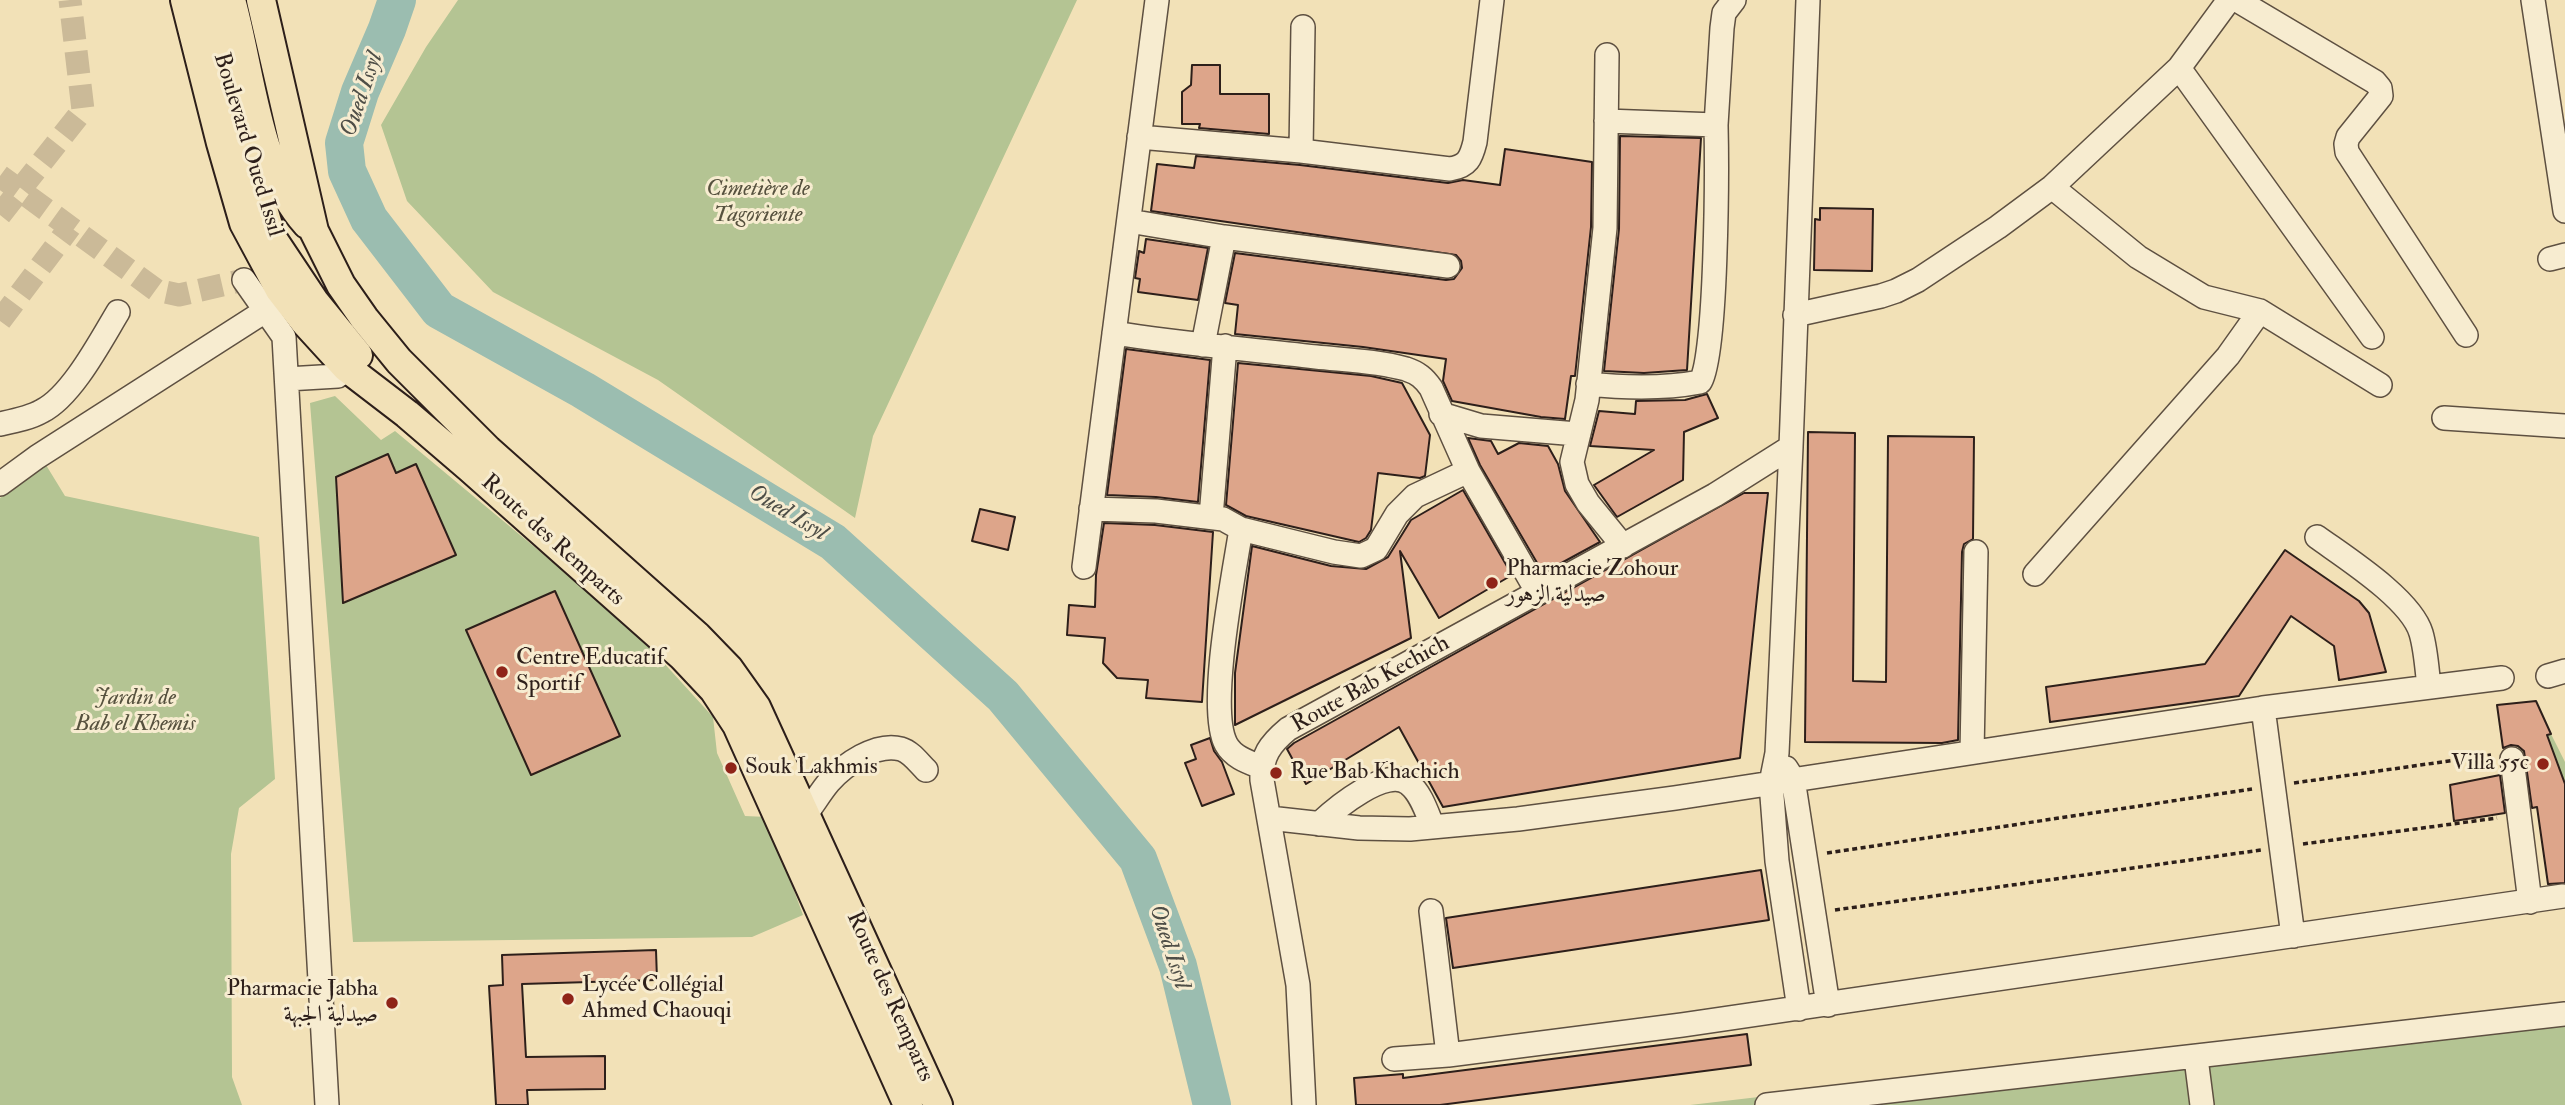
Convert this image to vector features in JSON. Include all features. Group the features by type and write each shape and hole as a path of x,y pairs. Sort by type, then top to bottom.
{"main road":[{"name":"Route des Remparts","path":"185,0 220,143 251,240 280,290 346,368 407,414 470,468 702,676 723,703 737,725 908,1105"},
{"name":"Boulevard Oued Issil","path":"205,0 247,158 272,238 314,301 407,414"},
{"name":"Boulevard Oued Issil","path":"231,0 268,153 287,197 314,231"},
{"name":"Route des Remparts","path":"261,0 314,231 341,285 364,318 412,375 488,450 697,636 729,669 756,707 938,1105"}],"street":[{"path":"1084,566 1157,0"},
{"path":"1139,137 1301,151 1450,169 1467,163 1475,142 1492,0"},
{"path":"1588,384 1670,388 1700,382 1705,375 1717,195 1716,125 1722,28 1724,13 1734,0"},
{"path":"1808,0 1777,753 1782,781 1804,856 1828,1004"},
{"path":"1795,315 1881,296 1919,280 1998,227 2052,187 2179,68 2229,0"},
{"path":"2237,0 2375,82 2380,88 2381,96 2348,137 2347,152 2466,335"},
{"path":"2533,0 2565,211"},
{"path":"1301,151 1303,27"},
{"path":"1607,55 1605,228 1588,384 1572,463 1577,484 1588,503 1623,546"},
{"path":"2179,68 2372,337"},
{"path":"1606,121 1716,125"},
{"path":"2052,187 2138,257 2204,296 2260,311 2379,385"},
{"path":"1129,221 1224,237 1448,266"},
{"path":"1211,517 1214,345 1224,237"},
{"path":"244,280 284,337 327,1105"},
{"path":"0,484 37,457 265,311"},
{"path":"2035,574 2228,356 2260,311"},
{"path":"0,424 30,416 55,402 88,360 118,312"},
{"path":"1114,332 1404,368 1426,379 1468,471 1538,593"},
{"path":"286,379 338,376 346,368"},
{"path":"1441,414 1480,426 1577,434"},
{"path":"2444,418 2565,426"},
{"name":"Route Bab Kechich","path":"1262,767 1265,753 1274,740 1288,729 1715,495 1791,447"},
{"path":"1091,509 1156,511 1211,517 1223,519 1241,529 1334,552 1368,554 1376,549 1405,505 1437,484 1468,471"},
{"path":"1241,529 1220,687 1219,715 1227,747 1242,760 1262,767 1262,780 1298,985 1304,1105"},
{"path":"2317,537 2384,587 2416,620 2421,633 2429,687"},
{"path":"1972,752 1976,552"},
{"path":"1269,818 1359,828 1433,827 1518,819 2263,708 2502,678"},
{"path":"2263,708 2293,936"},
{"path":"786,834 807,815 831,780 847,766 876,751 901,749 911,754 926,770"},
{"path":"2512,759 2530,902"},
{"path":"1319,824 1349,799 1390,779 1399,778 1411,785 1433,827"},
{"path":"1782,781 1777,861 1799,1009"},
{"path":"1394,1059 1448,1055 1799,1009 2563,895"},
{"path":"1431,911 1448,1055"},
{"path":"1767,1105 2565,1014"},
{"path":"2196,1058 2202,1105"}],"path":[{"path":"1804,856 2511,752 2512,759"},
{"path":"1812,914 2518,815"}],"green space":[{"name":"Cimetière de Tagoriente","path":"458,0 1077,0 873,436 855,518 658,380 493,292 407,201 381,125 426,47"},
{"name":"Centre Educatif Sportif","path":"335,396 381,440 395,431 632,628 713,717 717,753 745,816 767,817 803,915 752,937 353,942 310,403"},
{"name":"Jardin de Bab el Khemis","path":"46,465 65,496 259,537 275,779 239,808 231,854 232,1077 242,1105 0,1105 0,498"},
{"path":"2551,734 2565,762 2565,785 2530,771 2522,772 2517,743"},
{"path":"2565,1003 2565,1105 1690,1105"}],"building":[{"path":"1192,65 1220,65 1220,94 1269,94 1269,134 1182,124 1182,92 1191,85"},
{"path":"1620,136 1701,138 1687,370 1644,373 1604,371 1619,229"},
{"path":"1505,149 1592,162 1591,227 1575,376 1571,376 1565,419 1452,401 1443,381 1446,359 1363,347 1235,334 1238,305 1225,303 1235,253 1446,280 1454,279 1462,268 1456,255 1151,211 1157,164 1194,168 1196,156 1300,165 1448,183 1463,180 1500,185"},
{"path":"1820,208 1873,209 1872,271 1814,270 1815,219 1820,220"},
{"path":"1146,239 1208,248 1198,300 1138,292 1140,279 1135,278 1139,251 1144,253"},
{"path":"1126,349 1210,360 1198,502 1107,495"},
{"path":"1238,363 1371,376 1402,383 1430,435 1425,476 1420,478 1378,473 1371,530 1366,538 1359,542 1246,516 1226,505"},
{"path":"1707,394 1718,418 1684,432 1683,480 1617,517 1594,485 1654,450 1590,446 1599,411 1635,414 1636,401 1685,400"},
{"path":"1808,432 1855,433 1853,681 1886,682 1888,436 1974,437 1973,539 1964,544 1962,552 1958,740 1942,743 1805,742"},
{"path":"1468,438 1491,441 1498,454 1519,443 1548,446 1558,464 1565,491 1600,542 1543,573 1480,465"},
{"path":"388,454 396,473 416,464 456,555 343,603 336,477"},
{"path":"1463,490 1512,575 1439,618 1400,551 1411,638 1235,725 1235,673 1252,546 1331,566 1366,569 1388,557 1411,520"},
{"path":"1744,493 1768,493 1740,758 1443,807 1399,727 1306,784 1287,749 1294,743"},
{"path":"980,509 1015,517 1008,550 972,541"},
{"path":"1104,523 1155,525 1213,532 1202,702 1146,698 1148,680 1117,678 1103,663 1105,638 1067,635 1069,605 1095,607 1096,575"},
{"path":"2285,550 2359,601 2369,613 2386,672 2339,680 2334,646 2291,616 2239,696 2050,722 2046,687 2205,664"},
{"path":"555,591 620,736 531,775 466,630"},
{"path":"2536,701 2551,734 2547,735 2565,784 2565,883 2548,884 2537,807 2532,808 2524,751 2511,745 2503,748 2497,705"},
{"path":"1210,738 1234,794 1202,806 1185,763 1196,759 1191,745"},
{"path":"2500,775 2505,813 2454,821 2450,785"},
{"path":"1761,870 1769,920 1453,968 1446,918"},
{"path":"656,950 657,980 522,984 526,1057 605,1056 605,1089 527,1090 528,1105 496,1105 489,986 503,985 502,955"},
{"path":"1747,1034 1751,1065 1440,1105 1356,1105 1354,1078 1403,1074 1403,1078"}],"waterway":[{"name":"Oued Issyl","path":"397,0 360,92 344,143 347,171 369,219 439,310 583,390 833,542 1003,696 1138,859 1178,966 1212,1105"}],"tunnel":[{"path":"0,215 83,110 70,0"},
{"path":"0,176 156,290 179,295 244,280"},
{"path":"0,321 70,227"}],"place":[{"name":"Pharmacie Zohour صيدلية الزهور","path":"1492,583"},
{"name":"Centre Educatif Sportif","path":"502,672"},
{"name":"Villa 55c","path":"2543,764"},
{"name":"Souk Lakhmis","path":"731,768"},
{"name":"Rue Bab Khachich","path":"1276,773"},
{"name":"Lycée Collégial Ahmed Chaouqi","path":"568,999"},
{"name":"Pharmacie Jabha صيدلية الجبهة","path":"392,1003"}]}
